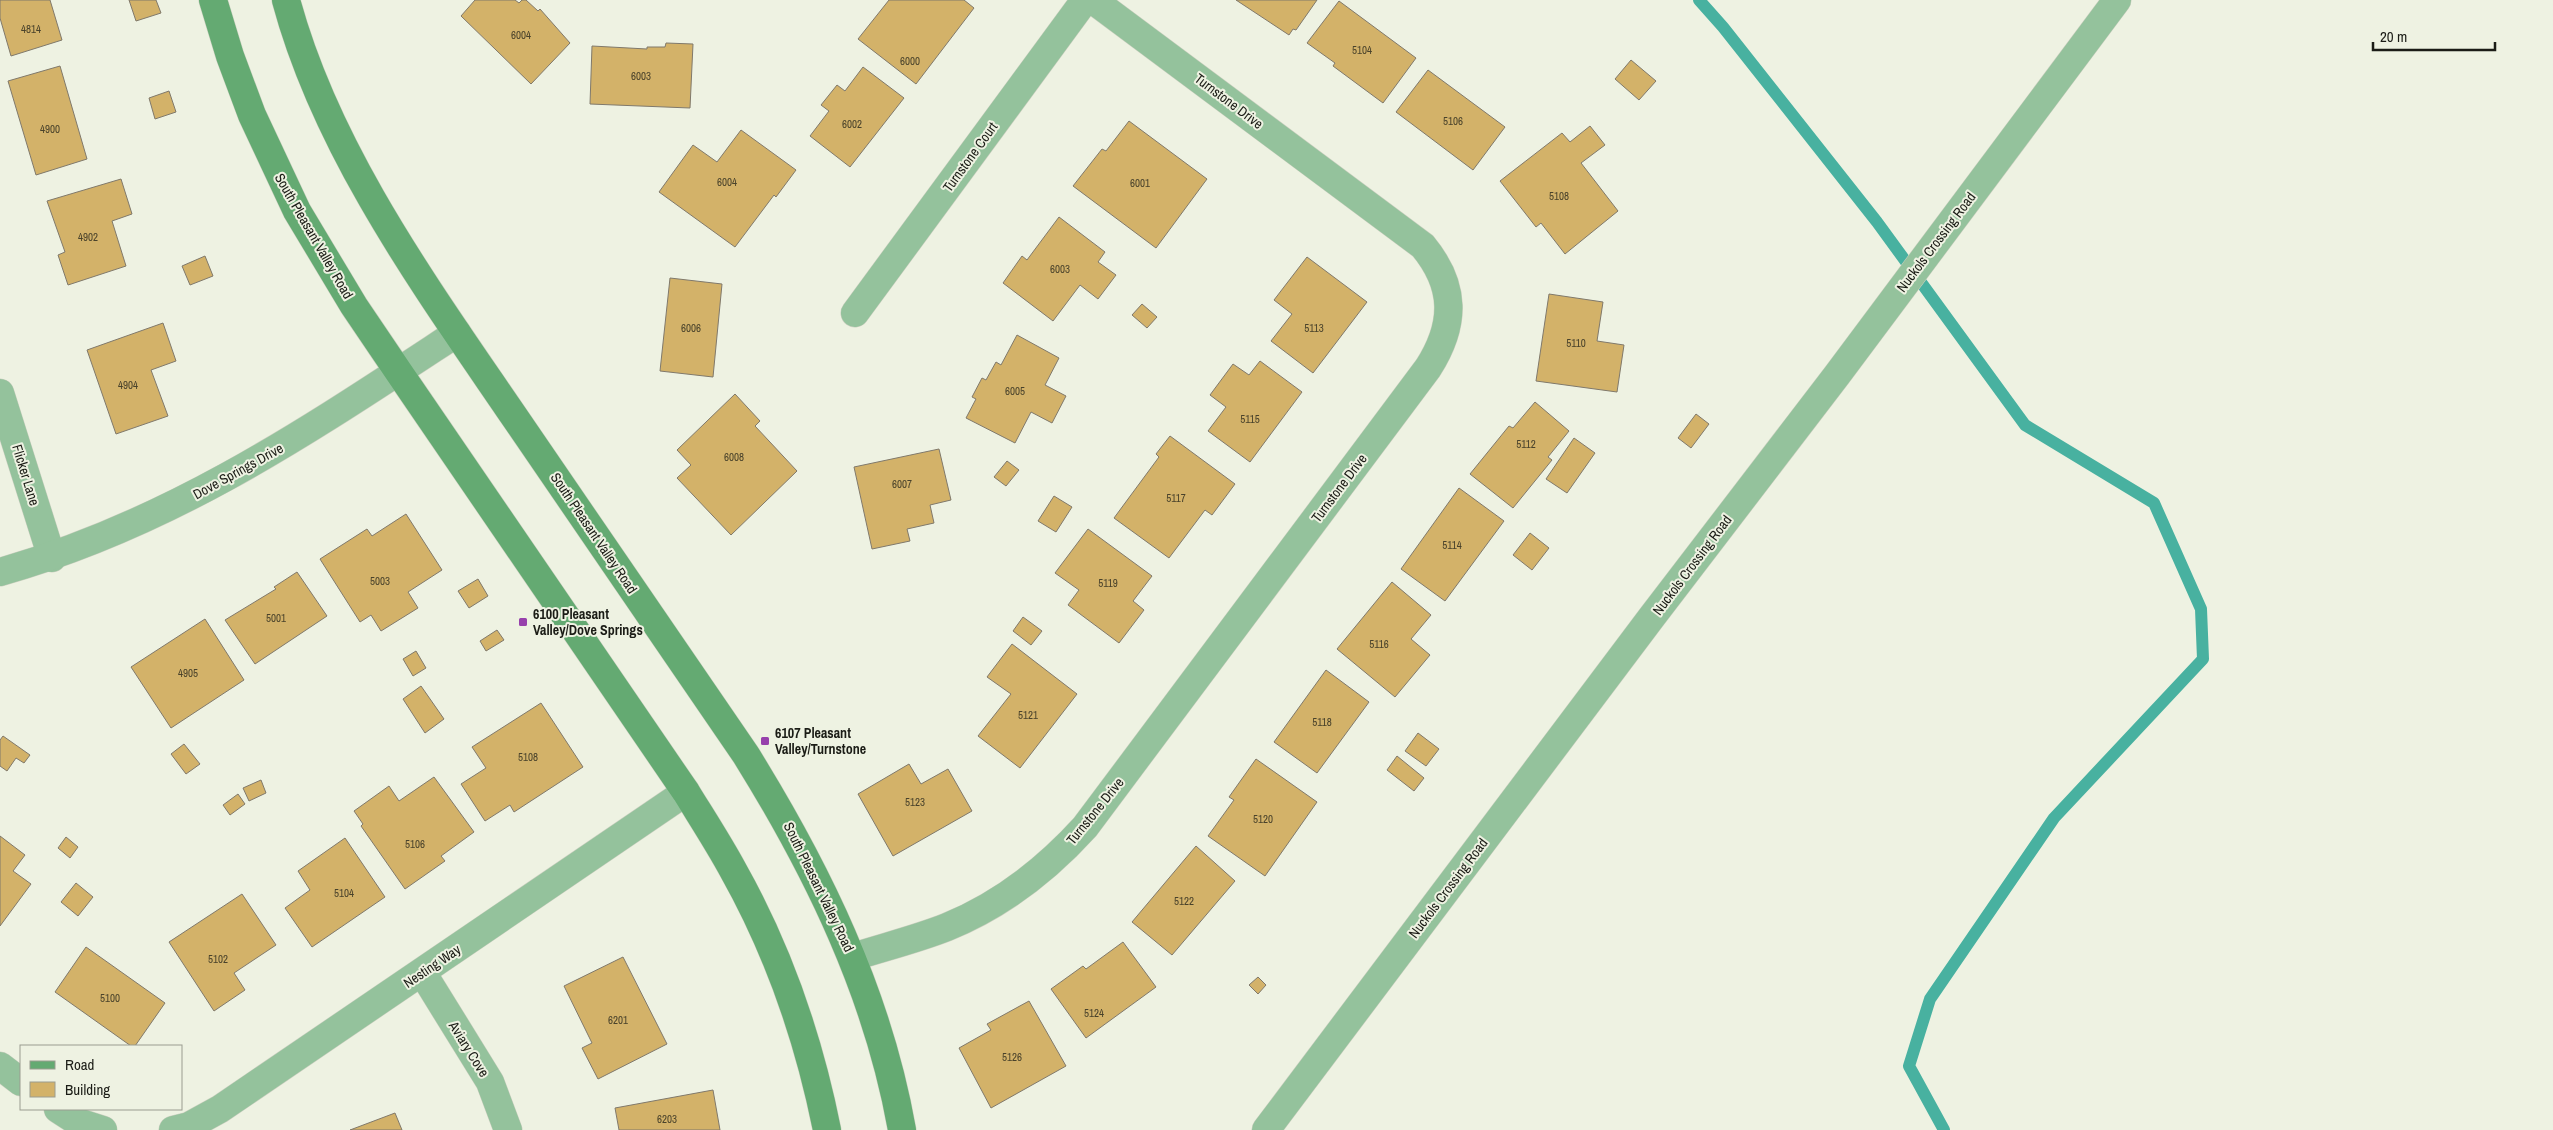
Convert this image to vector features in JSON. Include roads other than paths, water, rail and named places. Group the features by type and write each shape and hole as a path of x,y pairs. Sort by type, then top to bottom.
{"main road":[{"name":"South Pleasant Valley Road","path":"214,0 230,56 273,163 311,235 398,372 686,792 734,871 768,942 796,1012 819,1090 827,1130"},
{"name":"South Pleasant Valley Road","path":"286,0 315,84 360,179 457,332 746,755 786,819 816,876 853,957 879,1033 902,1130"}],"street":[{"name":"Turnstone Court","path":"855,313 1085,0"},
{"name":"Turnstone Drive","path":"853,957 947,927 987,908 1027,882 1058,857 1085,827 1428,368 1445,336 1449,319 1444,279 1435,261 1423,246 1093,0"},
{"name":"Nuckols Crossing Road","path":"1266,1130 1651,618 1838,375 2117,0"},
{"name":"Dove Springs Drive","path":"0,572 52,558 117,532 224,480 280,448 457,332"},
{"name":"Flicker Lane","path":"0,393 52,558"},
{"name":"Nesting Way","path":"173,1130 188,1126 220,1110 686,792"},
{"name":"Aviary Cove","path":"422,972 490,1082 508,1130"},
{"path":"0,1066 20,1081"},
{"path":"60,1110 78,1122 103,1130"}],"waterway":[{"path":"1699,0 1723,27 1877,222 2025,425 2154,503 2201,609 2203,659 2054,818 1930,999 1909,1066 1944,1130"}],"place":[{"name":"6100 Pleasant Valley/Dove Springs","path":"523,622"},
{"name":"6107 Pleasant Valley/Turnstone","path":"765,741"}]}
